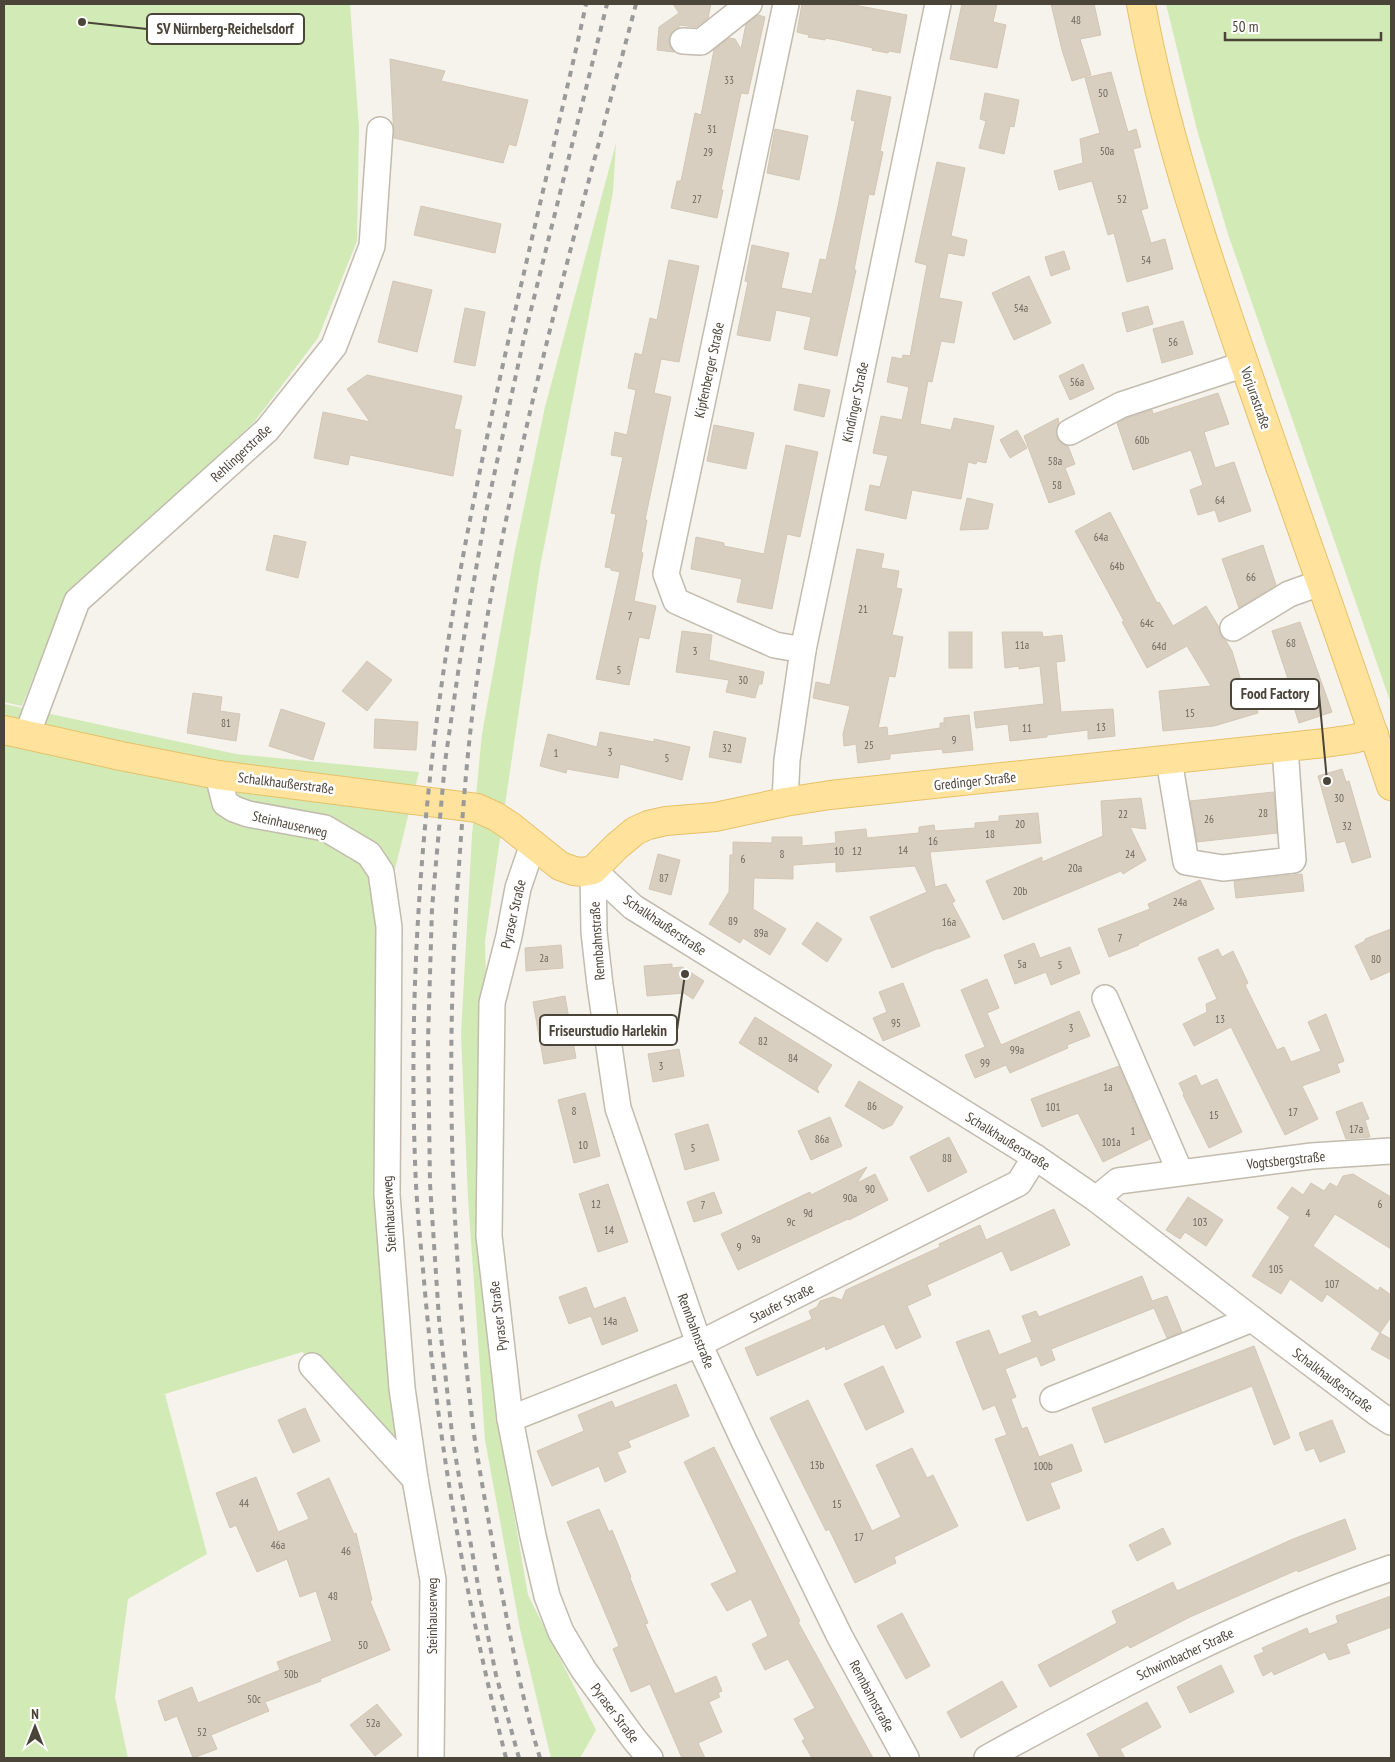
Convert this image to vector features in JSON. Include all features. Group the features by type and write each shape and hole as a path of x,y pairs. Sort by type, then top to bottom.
{"main road":[{"name":"Vorjurastraße","path":"1141,4 1170,134 1204,245 1391,786"},
{"name":"Schalkhaußerstraße","path":"15,733 218,775 477,808 495,816 560,866 574,871 593,870"},
{"name":"Gredinger Straße","path":"593,870 635,831 648,825 666,821 715,817 830,795 1339,742 1374,734"}],"street":[{"path":"683,41 701,42 749,4"},
{"name":"Kipfenberger Straße","path":"786,4 666,574 676,601 775,644 803,650"},
{"name":"Kindinger Straße","path":"786,802 787,760 803,650 938,4"},
{"name":"Rehlingerstraße","path":"15,733 76,601 267,430 334,346 372,246 380,130"},
{"path":"1070,432 1121,404 1245,364"},
{"path":"1233,628 1289,594 1320,583"},
{"path":"1169,760 1186,862 1223,868 1293,860 1285,748"},
{"name":"Steinhauserweg","path":"218,775 226,803 234,809 248,814 325,828 369,854 381,872 389,927 387,1195 402,1388 415,1479 433,1580 431,1758"},
{"name":"Pyraser Straße","path":"532,844 518,888 509,936 492,1003 489,1236 510,1419 547,1596 561,1632 583,1669 650,1758"},
{"name":"Schalkhaußerstraße","path":"593,870 633,907 1035,1157 1096,1199 1252,1319 1391,1422"},
{"name":"Rennbahnstraße","path":"593,870 595,941 618,1108 699,1344 744,1441 840,1637 906,1758"},
{"path":"1105,998 1180,1172"},
{"name":"Vogtsbergstraße","path":"1096,1199 1118,1181 1312,1156 1391,1151"},
{"name":"Staufer Straße","path":"510,1419 699,1344 1019,1183 1035,1157"},
{"path":"1053,1399 1252,1319"},
{"path":"312,1366 415,1479"},
{"name":"Schwimbacher Straße","path":"987,1758 1151,1669 1295,1604 1391,1568"}],"green space":[{"path":"4,4 350,4 359,128 357,241 318,338 255,421 61,608 22,706 4,702"},
{"path":"1166,4 1391,4 1390,701 1228,234 1197,130"},
{"path":"616,143 613,192 540,567 485,941 497,1415 528,1595 596,1730 580,1758 551,1758 520,1629 485,1440 468,1198 461,1034 472,835 482,734 515,550 545,407"},
{"path":"4,704 236,754 419,772 391,885 389,1117 407,1453 302,1352 165,1394 207,1554 128,1599 115,1697 128,1758 4,1758"}],"building":[{"path":"673,4 711,4 708,18 696,27 679,25 679,28 671,33 670,47 674,52 657,50 659,27 679,13"},
{"path":"802,4 849,4 907,15 900,53 889,51 888,53 836,40 808,37 809,35 797,32"},
{"path":"962,4 997,4 993,22 1006,25 997,68 950,59"},
{"path":"1051,4 1094,4 1101,35 1080,39 1091,75 1072,81"},
{"path":"758,15 765,17 748,94 741,93 717,218 671,208 677,181 681,181 695,113 701,115 714,50 729,38 735,39 741,49 746,24"},
{"path":"390,59 445,71 441,81 528,100 516,146 509,144 503,163 394,138"},
{"path":"1111,72 1128,132 1136,129 1141,147 1133,149 1148,208 1141,210 1151,243 1165,239 1173,269 1127,282 1114,233 1108,235 1092,181 1059,190 1054,171 1083,163 1080,139 1100,133 1085,78"},
{"path":"857,90 891,97 880,151 883,152 874,195 869,194 854,270 856,270 837,356 804,349 811,317 776,310 770,341 737,335 748,282 745,281 752,245 789,253 781,288 812,294 820,259 826,260 837,211 855,121 851,120"},
{"path":"985,93 1019,100 1014,127 1010,126 1004,154 979,148 986,121 980,119"},
{"path":"775,129 808,136 799,180 767,173"},
{"path":"937,162 965,168 951,236 967,240 964,256 948,253 939,298 962,302 954,343 941,341 932,382 928,381 920,424 951,430 954,418 994,426 986,463 977,461 976,464 968,462 961,499 912,490 906,519 865,510 870,485 880,487 888,456 873,453 881,416 902,420 909,387 887,382 892,357 902,359 903,355 910,356 927,265 915,262"},
{"path":"421,206 501,224 495,253 414,235"},
{"path":"1064,251 1070,269 1051,276 1045,257"},
{"path":"669,260 699,266 679,362 661,359 654,393 671,397 645,520 647,520 641,552 643,553 634,601 656,606 649,639 639,637 629,685 596,679 620,572 605,567 616,514 611,513 623,457 611,455 615,432 627,435 636,390 628,388 635,353 642,355 650,318 657,320"},
{"path":"1029,276 1051,323 1014,340 992,293"},
{"path":"393,281 432,290 417,352 378,342"},
{"path":"1148,306 1153,324 1127,332 1122,313"},
{"path":"465,308 485,312 475,366 454,362"},
{"path":"1183,321 1193,354 1162,363 1153,329"},
{"path":"1083,364 1094,389 1070,400 1059,376"},
{"path":"367,375 462,396 454,429 461,430 453,476 350,455 348,465 314,458 323,412 370,422 347,389"},
{"path":"799,384 830,390 824,417 794,410"},
{"path":"1218,393 1229,424 1204,432 1215,468 1234,462 1251,511 1219,522 1215,510 1198,515 1190,490 1203,485 1191,450 1133,470 1117,423 1152,410 1153,414"},
{"path":"1058,418 1057,438 1062,444 1068,446 1075,464 1065,468 1075,494 1049,503 1024,436"},
{"path":"714,425 754,433 746,469 707,461"},
{"path":"1017,430 1027,448 1010,458 1000,440"},
{"path":"786,445 818,452 800,537 787,534 772,609 737,602 742,579 691,569 696,537 724,543 724,546 764,554"},
{"path":"967,498 993,504 988,529 960,530"},
{"path":"1110,512 1157,603 1159,602 1173,626 1206,606 1219,627 1221,635 1232,651 1245,694 1252,692 1258,713 1214,726 1163,731 1159,691 1211,686 1187,646 1147,668 1122,622 1124,621 1075,531"},
{"path":"274,535 306,542 298,578 266,570"},
{"path":"1263,545 1276,585 1239,608 1222,559"},
{"path":"857,549 884,554 881,568 899,571 896,588 902,589 892,635 903,637 895,677 889,676 878,728 887,727 888,736 940,728 940,723 944,723 944,718 969,715 973,750 943,753 942,749 890,754 890,759 858,763 856,744 844,746 843,734 850,706 813,698 816,682 830,685"},
{"path":"1300,622 1332,712 1299,723 1287,686 1290,685 1272,631"},
{"path":"682,631 712,635 709,660 764,672 762,684 759,684 755,698 726,692 729,680 676,672"},
{"path":"949,632 972,632 972,668 949,668"},
{"path":"1002,632 1042,632 1043,637 1062,635 1065,661 1056,662 1061,712 1113,709 1115,736 1088,739 1088,730 1010,741 1008,724 976,728 974,712 1044,704 1040,666 1019,669 1019,666 1005,668"},
{"path":"367,661 392,680 367,711 342,691"},
{"path":"193,693 222,697 220,711 240,714 236,741 187,733"},
{"path":"281,709 325,723 313,760 269,746"},
{"path":"375,719 418,722 416,750 374,748"},
{"path":"714,731 746,738 741,763 709,757"},
{"path":"600,732 654,742 654,739 690,747 682,780 620,764 618,778 567,769 566,773 540,766 548,734 597,747"},
{"path":"1342,769 1346,782 1349,781 1371,857 1352,863 1345,841 1337,843 1318,776"},
{"path":"1274,792 1277,833 1197,842 1190,801"},
{"path":"1141,798 1146,829 1130,827 1146,860 1123,874 1121,871 1003,920 986,881 1042,857 1042,862 1103,836 1101,801"},
{"path":"1038,813 1041,843 930,852 935,887 946,884 955,901 952,903 970,937 892,968 870,917 927,892 915,866 836,872 836,862 793,865 793,879 754,878 753,909 786,929 770,955 743,938 740,943 709,924 729,892 730,855 733,855 733,842 772,843 772,837 802,837 802,846 836,843 835,832 866,829 867,838 919,833 919,827 934,825 935,831 975,828 975,823 999,821 999,816"},
{"path":"658,854 680,860 671,895 649,889"},
{"path":"1302,874 1304,891 1236,898 1234,881"},
{"path":"1200,880 1214,909 1139,945 1109,957 1098,929 1150,909 1148,904"},
{"path":"817,922 842,939 827,962 802,944"},
{"path":"1391,929 1391,971 1371,980 1355,946 1365,941 1365,939"},
{"path":"1034,943 1040,958 1070,947 1080,973 1051,985 1046,972 1015,984 1004,955"},
{"path":"561,945 563,968 526,971 525,948"},
{"path":"1218,949 1222,957 1233,951 1248,983 1245,985 1277,1050 1284,1047 1291,1062 1321,1051 1308,1022 1326,1014 1344,1061 1337,1064 1340,1072 1302,1086 1318,1119 1285,1135 1231,1027 1194,1046 1183,1024 1207,1012 1206,1004 1217,999 1198,958"},
{"path":"672,964 672,968 682,967 704,981 693,999 684,993 647,996 644,966"},
{"path":"987,979 999,1008 987,1013 1001,1045 1079,1011 1090,1036 1067,1045 1068,1048 1010,1073 1006,1065 975,1078 965,1055 985,1047 961,990"},
{"path":"903,983 920,1026 883,1041 873,1018 887,1012 879,992"},
{"path":"565,996 576,1058 544,1064 533,1002"},
{"path":"755,1017 832,1065 817,1088 819,1093 739,1043"},
{"path":"679,1049 684,1076 653,1082 648,1054"},
{"path":"1119,1066 1150,1139 1103,1162 1078,1113 1042,1127 1031,1099"},
{"path":"1196,1075 1201,1086 1217,1079 1242,1132 1209,1148 1179,1083"},
{"path":"859,1081 903,1107 892,1125 883,1129 845,1106"},
{"path":"585,1093 600,1156 574,1163 558,1100"},
{"path":"1362,1102 1369,1119 1365,1120 1370,1137 1346,1139 1336,1112"},
{"path":"830,1117 842,1146 811,1160 798,1131"},
{"path":"708,1124 719,1160 685,1170 675,1134"},
{"path":"949,1137 967,1172 928,1192 910,1157"},
{"path":"867,1167 857,1183 875,1174 888,1200 849,1220 738,1270 721,1234 810,1192 811,1195"},
{"path":"1353,1174 1391,1197 1391,1249 1335,1214 1313,1246 1378,1291 1380,1287 1391,1295 1391,1317 1380,1333 1327,1294 1322,1302 1290,1279 1281,1294 1252,1276 1290,1217 1277,1208 1292,1187 1303,1195 1311,1183 1324,1191 1330,1183 1337,1187 1343,1176"},
{"path":"608,1184 628,1242 598,1252 579,1194"},
{"path":"714,1192 722,1213 694,1222 687,1202"},
{"path":"1188,1197 1223,1220 1206,1246 1185,1232 1180,1239 1166,1230"},
{"path":"1054,1209 1070,1245 1011,1271 1002,1251 927,1285 931,1295 907,1306 921,1337 896,1349 884,1324 826,1350 825,1346 757,1376 745,1348 812,1319 809,1311 817,1307 820,1301 833,1297 842,1300 846,1290 940,1247 939,1244 980,1225 986,1240"},
{"path":"1142,1276 1152,1301 1167,1296 1182,1332 1167,1338 1154,1308 1051,1349 1055,1360 1041,1366 1037,1356 1005,1369 1016,1397 1011,1399 1022,1429 1027,1427 1039,1457 1072,1444 1082,1471 1050,1483 1060,1508 1027,1521 995,1439 1007,1435 995,1405 983,1410 956,1342 989,1330 999,1355 1032,1342 1022,1316 1036,1311 1039,1317"},
{"path":"586,1287 594,1309 625,1297 638,1331 602,1345 591,1316 569,1324 559,1297"},
{"path":"1380,1333 1391,1339 1391,1360 1371,1349"},
{"path":"1254,1346 1290,1438 1274,1445 1252,1386 1105,1443 1092,1408"},
{"path":"883,1366 904,1412 866,1430 844,1384"},
{"path":"676,1384 689,1416 628,1441 631,1447 617,1452 626,1472 605,1482 599,1466 552,1486 537,1451 584,1431 578,1415 612,1401 615,1408"},
{"path":"808,1400 872,1531 901,1517 876,1465 912,1448 927,1478 933,1475 958,1526 894,1557 896,1563 855,1583 829,1529 826,1531 770,1418"},
{"path":"305,1408 320,1441 293,1453 278,1420"},
{"path":"1332,1420 1345,1452 1320,1462 1314,1448 1306,1451 1299,1433"},
{"path":"714,1447 800,1621 798,1622 873,1758 812,1758 802,1741 805,1739 794,1719 815,1708 788,1659 765,1670 752,1644 768,1636 751,1599 727,1611 711,1584 737,1572 684,1462"},
{"path":"256,1477 278,1532 309,1519 297,1493 329,1478 354,1534 356,1533 372,1600 370,1601 390,1650 320,1679 321,1681 265,1702 269,1711 211,1735 217,1749 193,1758 177,1716 165,1721 158,1701 192,1687 198,1703 280,1670 277,1662 332,1641 316,1591 300,1597 287,1559 257,1572 236,1525 230,1528 216,1493"},
{"path":"599,1509 609,1532 612,1530 648,1623 645,1624 675,1694 716,1676 722,1691 718,1693 720,1697 709,1702 722,1732 698,1743 705,1758 682,1758 650,1684 631,1692 613,1649 619,1646 567,1522"},
{"path":"1345,1519 1356,1549 1298,1572 1297,1570 1190,1617 1130,1648 1128,1645 1050,1687 1038,1665 1117,1623 1112,1611 1173,1582 1177,1591 1293,1539"},
{"path":"1163,1528 1171,1544 1137,1561 1129,1545"},
{"path":"1391,1596 1391,1627 1346,1644 1350,1653 1329,1660 1325,1652 1274,1675 1272,1671 1263,1676 1254,1656 1264,1652 1262,1648 1307,1628 1309,1634 1338,1623 1336,1616"},
{"path":"902,1613 930,1666 906,1679 877,1626"},
{"path":"1221,1665 1234,1692 1190,1713 1177,1687"},
{"path":"1002,1681 1017,1707 961,1738 947,1712"},
{"path":"1147,1702 1161,1727 1120,1749 1125,1758 1100,1758 1087,1734"},
{"path":"377,1704 402,1735 375,1756 350,1725"}],"railway":[{"path":"506,1758 467,1585 446,1469 438,1410 417,1198 413,1056 415,991 422,861 428,797 435,732 454,604 506,350 586,4"},
{"path":"519,1758 496,1675 480,1597 453,1442 439,1319 430,1184 428,1040 432,908 445,762 459,666 486,512 524,338 607,4"},
{"path":"540,1758 520,1684 495,1557 474,1434 466,1365 455,1226 451,1088 454,949 469,745 475,692 494,582 529,415 549,333 636,4"}],"place":[{"name":"SV Nürnberg-Reichelsdorf","path":"82,22"},
{"name":"Food Factory","path":"1327,781"},
{"name":"Friseurstudio Harlekin","path":"685,974"}]}
